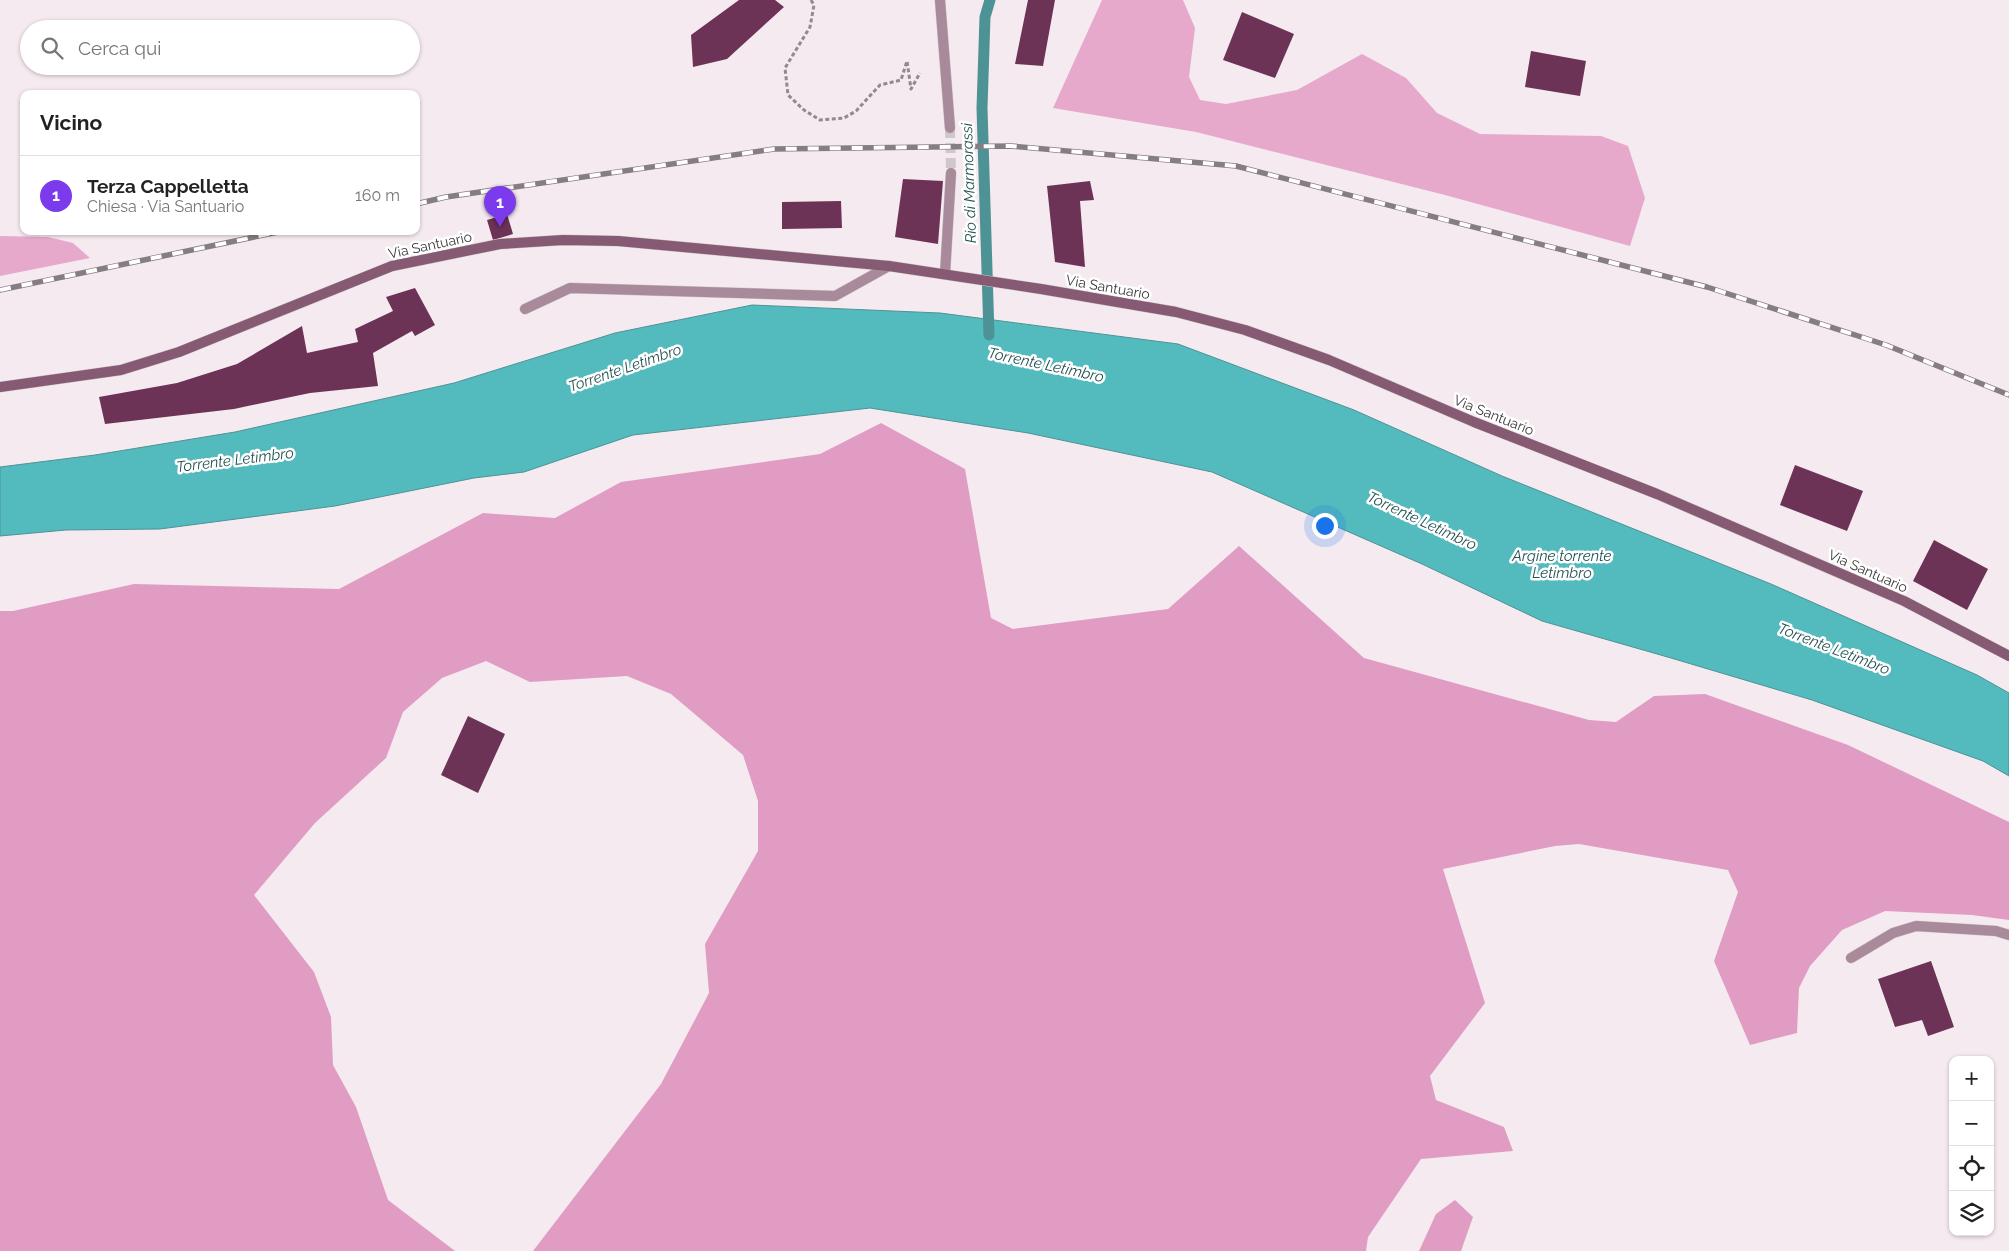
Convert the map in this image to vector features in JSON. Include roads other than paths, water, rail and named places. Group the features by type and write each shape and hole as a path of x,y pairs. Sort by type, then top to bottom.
{"main road":[{"name":"Via Santuario","path":"0,387 121,370 179,352 392,266 500,244 563,240 618,241 889,266 1176,312 1245,330 1329,360 1474,422 1658,494 1904,602 2009,656"}],"street":[{"path":"940,0 950,128"},
{"path":"944,274 951,173"},
{"path":"525,309 570,288 835,296 889,266"},
{"path":"1851,958 1893,933 1916,926 1996,931 2009,935"}],"water":[{"name":"Argine torrente Letimbro","path":"752,305 940,313 1178,344 1354,410 1502,476 1771,584 1977,675 2009,693 2009,776 1983,761 1812,700 1542,621 1422,564 1212,472 1028,433 870,408 633,435 524,472 474,478 335,506 160,529 66,530 0,536 0,467 95,455 235,432 454,383 615,333"}],"waterway":[{"name":"Rio di Marmorassi","path":"989,335 982,108 985,17 990,0"}],"tunnel":[{"path":"950,128 951,173"}],"railway":[{"path":"420,203 446,197 774,149 1011,146 1236,166 1707,287 1886,345 2009,395"},
{"path":"0,290 264,235"}],"place":[{"name":"Terza Cappelletta","path":"500,227"}],"water label":[{"name":"Torrente Letimbro","path":"1046,365"},
{"name":"Torrente Letimbro","path":"625,368"},
{"name":"Torrente Letimbro","path":"235,460"},
{"name":"Torrente Letimbro","path":"1422,521"},
{"name":"Torrente Letimbro","path":"1834,649"}]}
